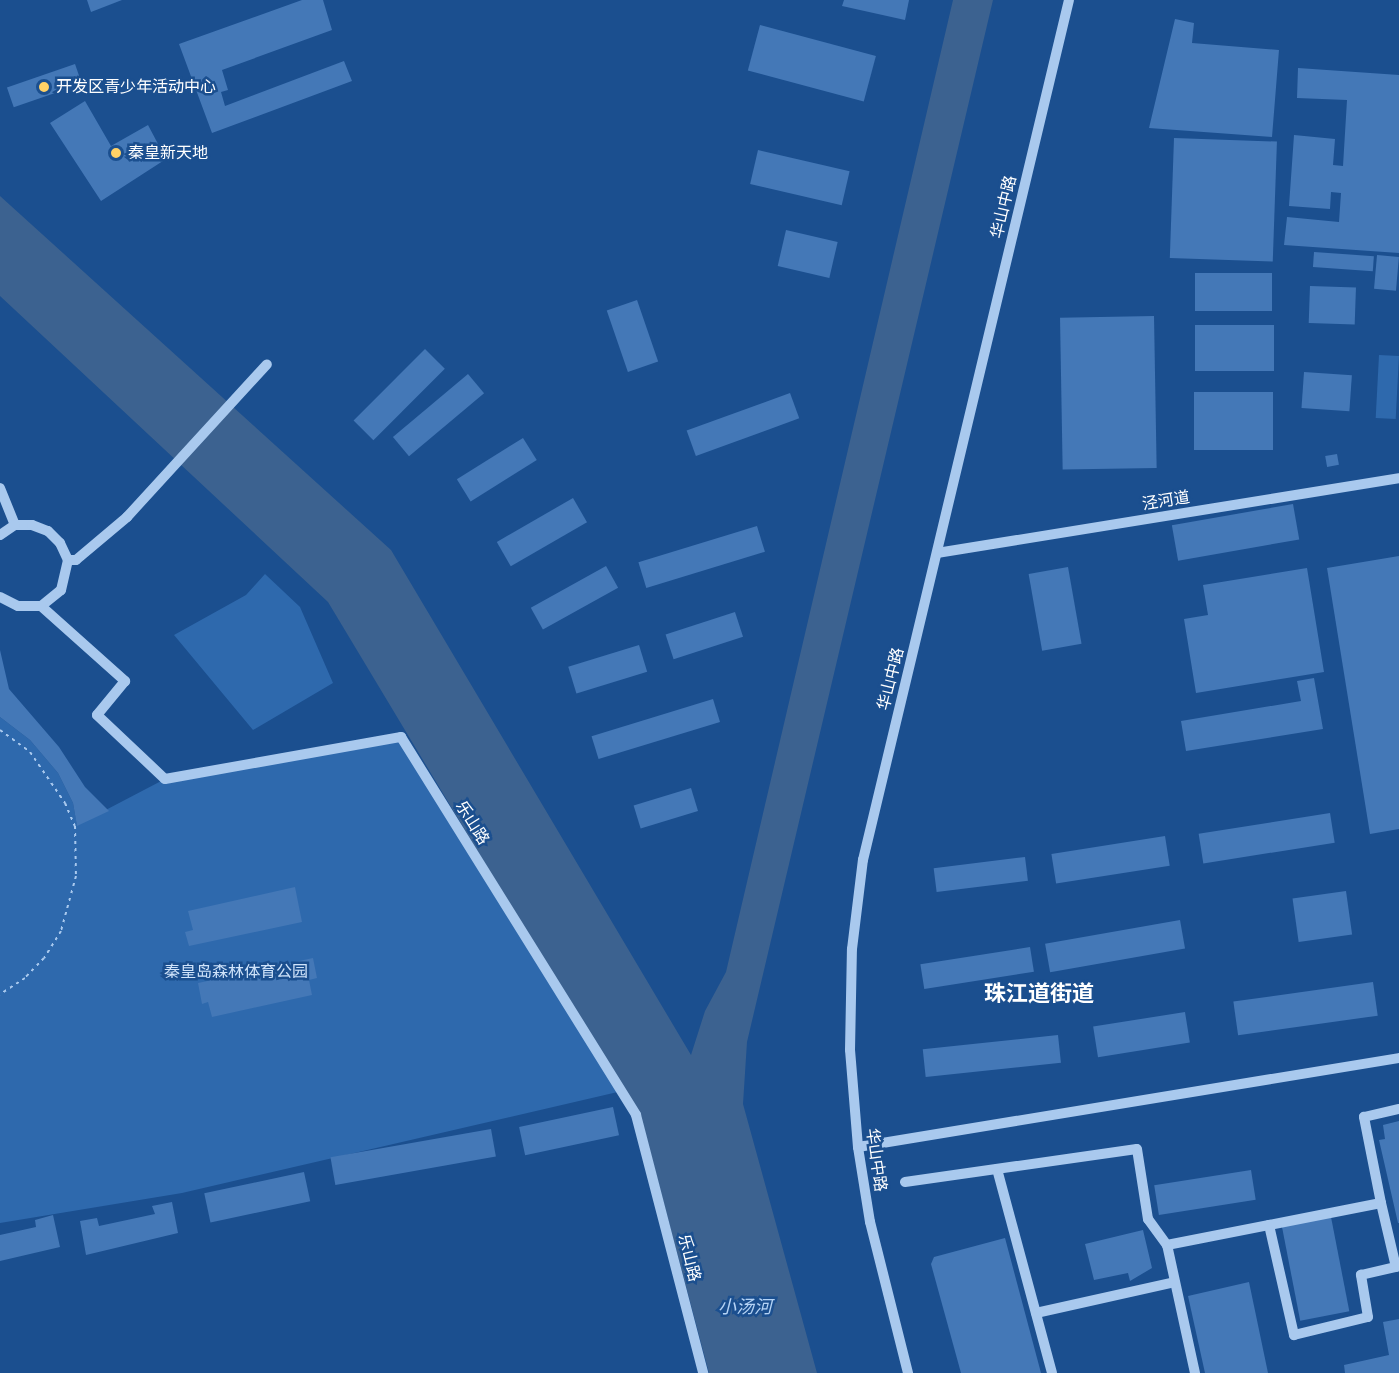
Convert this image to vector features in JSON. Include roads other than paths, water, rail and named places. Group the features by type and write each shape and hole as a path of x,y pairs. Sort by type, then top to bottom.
{"street":[{"name":"华山中路","path":"908,1373 870,1222 858,1147 850,1050 852,960 863,860 1069,0"},
{"path":"68,560 76,560 127,517 267,364"},
{"name":"泾河道","path":"937,553 1399,478"},
{"path":"0,488 15,525"},
{"path":"0,535 15,525 32,525 48,531 60,543 68,560 61,590 41,606 18,606 0,597"},
{"name":"乐山路","path":"41,606 125,681 97,716 165,779 401,737 636,1115 703,1373"},
{"path":"858,1147 1399,1059"},
{"path":"1269,1225 1294,1335 1368,1317 1361,1275 1396,1267 1364,1117 1399,1109"},
{"path":"905,1182 1137,1149 1148,1219 1167,1245 1195,1373"},
{"path":"997,1169 1052,1373"},
{"path":"1167,1245 1381,1203"},
{"path":"1036,1313 1175,1282"}],"water":[{"name":"小汤河","path":"953,0 993,0 747,1042 743,1104 817,1373 709,1373 644,1128 328,602 0,296 0,196 391,550 691,1055 705,1011 726,972"}],"place":[{"name":"开发区青少年活动中心","path":"44,87"},
{"name":"秦皇新天地","path":"116,153"}],"district":[{"name":"珠江道街道","path":"1039,994"}],"park label":[{"name":"秦皇岛森林体育公园","path":"236,972"}]}
